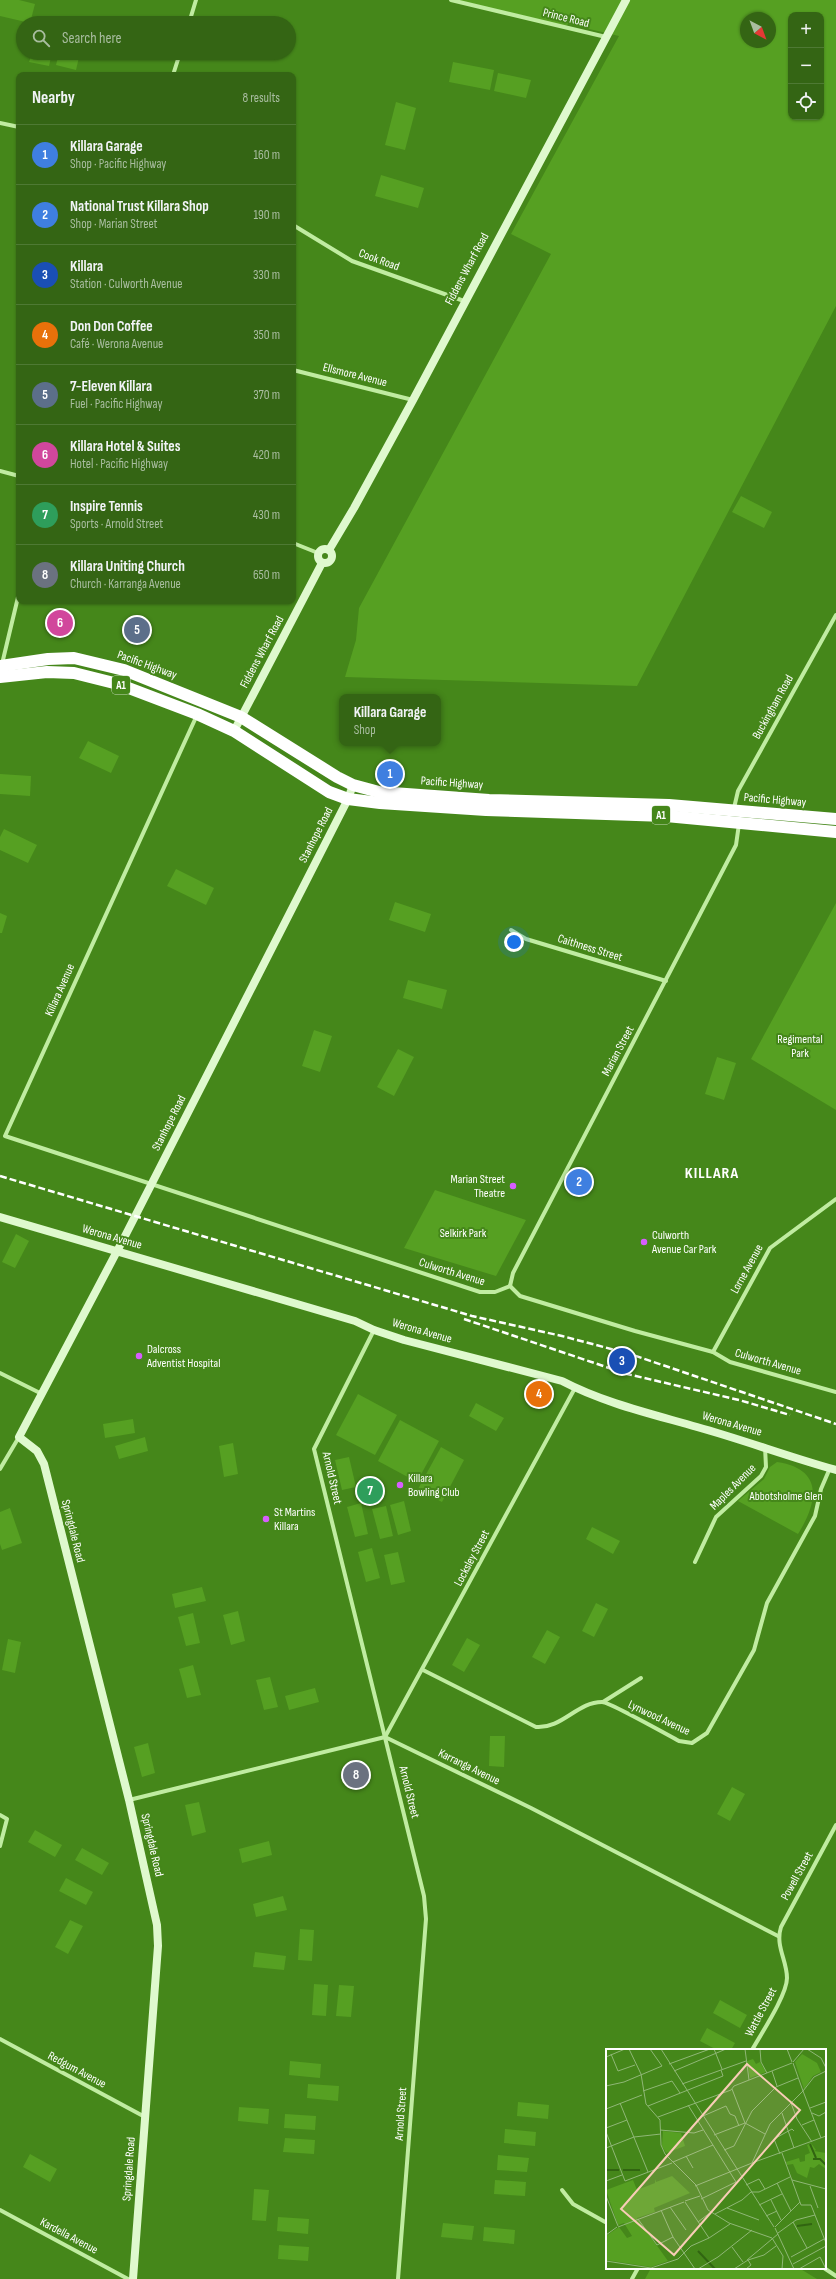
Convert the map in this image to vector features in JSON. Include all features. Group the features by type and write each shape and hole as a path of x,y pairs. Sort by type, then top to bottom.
{"highway":[{"name":"Pacific Highway","path":"0,670 48,659 74,658 100,663 124,670 241,717 330,774 353,785 379,792 481,799 669,805 836,819"},
{"name":"Pacific Highway","path":"0,670 74,673 118,684 197,714 234,731 329,792 348,799 369,802 486,810 666,816 836,832"}],"street":[{"path":"191,16 196,0"},
{"name":"Prince Road","path":"451,0 606,37"},
{"name":"Fiddens Wharf Road","path":"329,550 354,508 413,400 464,301 626,0"},
{"path":"174,72 178,60"},
{"path":"0,123 16,126"},
{"name":"Cook Road","path":"296,227 352,261 464,301"},
{"name":"Ellsmore Avenue","path":"296,371 413,400"},
{"path":"0,471 16,475"},
{"path":"296,544 318,553"},
{"path":"323,549 329,550 332,554 332,559 328,563 322,563 318,559 318,553 323,549"},
{"name":"Fiddens Wharf Road","path":"234,731 322,563"},
{"path":"0,670 16,604"},
{"name":"Buckingham Road","path":"734,811 738,791 836,615"},
{"name":"Killara Avenue","path":"150,1185 5,1136 197,714"},
{"name":"Stanhope Road","path":"0,1469 19,1437 124,1238 348,799 353,785"},
{"name":"Marian Street","path":"510,1286 512,1274 736,845 739,823"},
{"name":"Caithness Street","path":"511,930 526,939 666,981"},
{"name":"Culworth Avenue","path":"150,1185 480,1292 495,1292 510,1286 520,1296 636,1331 713,1352 730,1362 836,1392"},
{"name":"Lorne Avenue","path":"713,1352 770,1248 836,1199"},
{"name":"Werona Avenue","path":"0,1217 355,1321 374,1330 404,1340 562,1382 626,1406 765,1447 833,1469"},
{"name":"Arnold Street","path":"374,1330 314,1449 424,1896 426,1919 398,2279"},
{"path":"0,1372 42,1394"},
{"name":"Locksley Street","path":"385,1737 423,1670 575,1388"},
{"name":"Springdale Road","path":"19,1437 37,1451 42,1459 129,1800 154,1907 158,1946 133,2279"},
{"name":"Maples Avenue","path":"695,1562 716,1516 761,1476 766,1467 765,1447"},
{"name":"Lynwood Avenue","path":"603,1702 685,1743 692,1743 707,1733 754,1650 767,1603 815,1516 821,1489 833,1469"},
{"path":"423,1670 536,1727 546,1728 588,1705 603,1702 641,1678"},
{"path":"129,1800 385,1737"},
{"name":"Karranga Avenue","path":"385,1737 531,1808 778,1936"},
{"path":"0,1815 7,1820 0,1846"},
{"name":"Powell Street","path":"778,1936 781,1927 836,1825"},
{"name":"Wattle Street","path":"753,2049 786,1988 787,1973 778,1936"},
{"name":"Redgum Avenue","path":"0,2040 145,2117"},
{"path":"562,2190 573,2204 606,2222"},
{"name":"Kardella Avenue","path":"0,2210 128,2279"},
{"path":"632,2279 637,2269"},
{"path":"826,2269 836,2276"}],"green space":[{"path":"0,0 19,0 35,4 32,16 16,16 16,20 0,16"},
{"path":"457,0 836,0 836,306 637,686 345,677 356,640 359,608 551,254 511,234 619,36 568,24 566,26"},
{"path":"30,60 50,60 49,66 29,62"},
{"path":"57,60 78,60 76,70 56,65"},
{"path":"453,62 494,70 490,90 449,82"},
{"path":"498,73 531,80 526,98 494,91"},
{"path":"396,102 416,108 405,150 385,145"},
{"path":"381,175 424,188 418,208 375,196"},
{"path":"741,496 772,512 764,528 732,512"},
{"path":"88,741 119,756 111,773 79,758"},
{"path":"0,774 31,776 30,796 0,794"},
{"path":"4,829 37,845 28,863 0,850 0,837"},
{"path":"176,869 214,888 206,905 167,886"},
{"path":"395,902 431,914 425,932 389,920"},
{"name":"Regimental Park","path":"836,903 836,1110 751,1059"},
{"path":"0,913 7,916 2,933 0,933"},
{"path":"408,980 447,990 442,1009 403,998"},
{"path":"314,1030 332,1036 320,1072 302,1066"},
{"path":"398,1049 414,1057 394,1096 377,1087"},
{"path":"717,1057 736,1063 724,1100 705,1094"},
{"name":"Selkirk Park","path":"435,1190 526,1220 496,1276 404,1248"},
{"path":"16,1234 29,1241 15,1268 2,1262"},
{"path":"358,1394 397,1415 375,1455 336,1435"},
{"path":"476,1403 504,1418 496,1431 469,1416"},
{"path":"133,1419 135,1433 105,1438 103,1424"},
{"path":"400,1420 439,1441 417,1482 378,1461"},
{"path":"145,1437 148,1451 119,1459 115,1446"},
{"path":"233,1443 238,1474 224,1477 219,1446"},
{"path":"441,1447 464,1460 442,1502 418,1489"},
{"path":"349,1457 356,1487 342,1490 335,1460"},
{"name":"Abbotsholme Glen","path":"777,1462 792,1466 803,1472 810,1479 813,1489 813,1499 810,1510 798,1534 738,1501 764,1479 770,1467"},
{"path":"404,1501 411,1531 398,1535 390,1505"},
{"path":"361,1503 368,1534 355,1537 347,1507"},
{"path":"386,1506 393,1536 380,1539 372,1509"},
{"path":"10,1508 22,1543 2,1550 0,1544 0,1512"},
{"path":"592,1527 620,1541 613,1554 586,1539"},
{"path":"372,1548 380,1578 366,1582 358,1552"},
{"path":"398,1552 405,1582 391,1585 384,1555"},
{"path":"202,1587 206,1601 175,1608 172,1594"},
{"path":"596,1603 608,1609 594,1637 582,1631"},
{"path":"238,1611 245,1641 231,1645 223,1615"},
{"path":"193,1613 200,1643 186,1646 178,1617"},
{"path":"547,1630 560,1637 545,1664 532,1657"},
{"path":"467,1638 480,1645 464,1672 452,1665"},
{"path":"8,1639 21,1642 15,1673 2,1670"},
{"path":"193,1665 201,1695 187,1698 179,1669"},
{"path":"270,1677 278,1707 264,1710 256,1680"},
{"path":"315,1688 319,1702 289,1710 285,1696"},
{"path":"490,1736 505,1736 504,1767 489,1766"},
{"path":"148,1743 155,1773 142,1777 134,1747"},
{"path":"732,1787 745,1794 730,1821 717,1814"},
{"path":"199,1802 206,1832 192,1836 185,1805"},
{"path":"35,1830 62,1845 55,1857 28,1842"},
{"path":"269,1841 272,1855 242,1863 239,1849"},
{"path":"82,1848 109,1863 102,1875 75,1860"},
{"path":"66,1878 93,1892 86,1905 59,1891"},
{"path":"283,1896 287,1910 256,1917 253,1904"},
{"path":"70,1920 83,1926 68,1954 55,1947"},
{"path":"300,1929 314,1930 312,1961 298,1960"},
{"path":"255,1952 286,1956 284,1970 253,1967"},
{"path":"314,1984 328,1985 326,2016 312,2015"},
{"path":"339,1985 354,1986 351,2017 336,2016"},
{"path":"720,2000 747,2015 740,2028 713,2013"},
{"path":"707,2028 735,2043 732,2049 715,2049 700,2041"},
{"path":"290,2061 321,2064 320,2078 289,2075"},
{"path":"308,2084 339,2086 338,2101 307,2098"},
{"path":"518,2102 549,2105 548,2119 517,2116"},
{"path":"239,2107 269,2109 268,2124 238,2121"},
{"path":"285,2114 316,2116 315,2130 284,2128"},
{"path":"505,2129 536,2132 535,2146 504,2143"},
{"path":"285,2138 315,2140 314,2154 283,2152"},
{"path":"30,2154 57,2169 50,2182 23,2167"},
{"path":"498,2155 529,2158 527,2172 497,2170"},
{"path":"495,2180 526,2182 525,2196 494,2194"},
{"path":"254,2189 269,2190 266,2221 252,2220"},
{"path":"278,2217 309,2219 308,2234 277,2231"},
{"path":"443,2223 474,2226 472,2240 441,2237"},
{"path":"484,2227 515,2230 514,2244 483,2241"},
{"path":"279,2245 309,2247 308,2261 278,2259"},
{"path":"650,2269 801,2269 817,2279 645,2279"}],"railway":[{"path":"0,1176 472,1316 562,1336 630,1354 836,1424"},
{"path":"464,1319 627,1374 739,1400 790,1415"}],"place":[{"name":"Killara Hotel & Suites","path":"60,623"},
{"name":"7-Eleven Killara","path":"137,630"},
{"name":"Killara Garage","path":"390,774"},
{"name":"National Trust Killara Shop","path":"579,1182"},
{"name":"Marian Street Theatre","path":"513,1186"},
{"name":"Culworth Avenue Car Park","path":"644,1242"},
{"name":"Dalcross Adventist Hospital","path":"139,1356"},
{"name":"Killara","path":"622,1361"},
{"name":"Don Don Coffee","path":"539,1394"},
{"name":"Killara Bowling Club","path":"400,1485"},
{"name":"Inspire Tennis","path":"370,1491"},
{"name":"St Martins Killara","path":"266,1519"},
{"name":"Killara Uniting Church","path":"356,1775"}],"district":[{"name":"KILLARA","path":"712,1173"}]}
